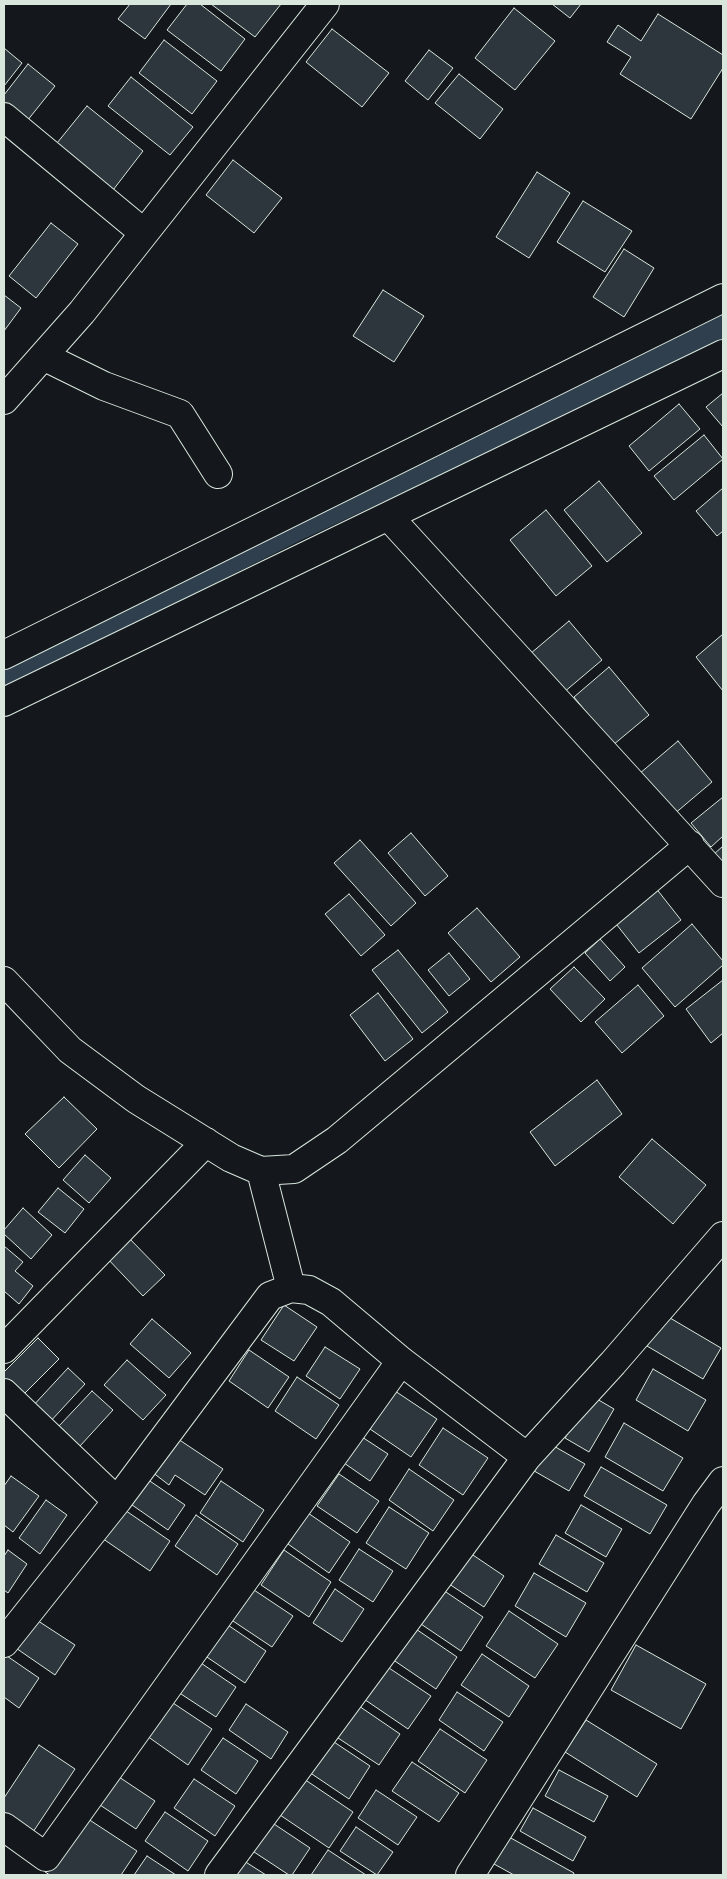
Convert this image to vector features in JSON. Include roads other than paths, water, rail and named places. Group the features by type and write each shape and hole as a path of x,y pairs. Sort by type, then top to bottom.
{"street":[{"path":"4,400 82,312 325,4"},
{"path":"4,117 144,233"},
{"path":"4,654 723,298"},
{"path":"4,702 723,354"},
{"path":"43,356 104,386 180,414 218,474"},
{"path":"389,517 723,883"},
{"path":"4,981 70,1050 136,1099 231,1158 261,1170 294,1170 337,1140 690,845"},
{"path":"4,1349 206,1142"},
{"path":"261,1170 291,1288"},
{"path":"219,1875 528,1457 613,1363 723,1236"},
{"path":"4,1643 117,1501 270,1296 291,1288 308,1290 331,1302 400,1361 528,1457"},
{"path":"4,1827 46,1858 400,1361"},
{"path":"4,1393 117,1501"},
{"path":"470,1875 706,1504 723,1481"}],"waterway":[{"path":"4,672 297,525 699,337 723,324"}]}
